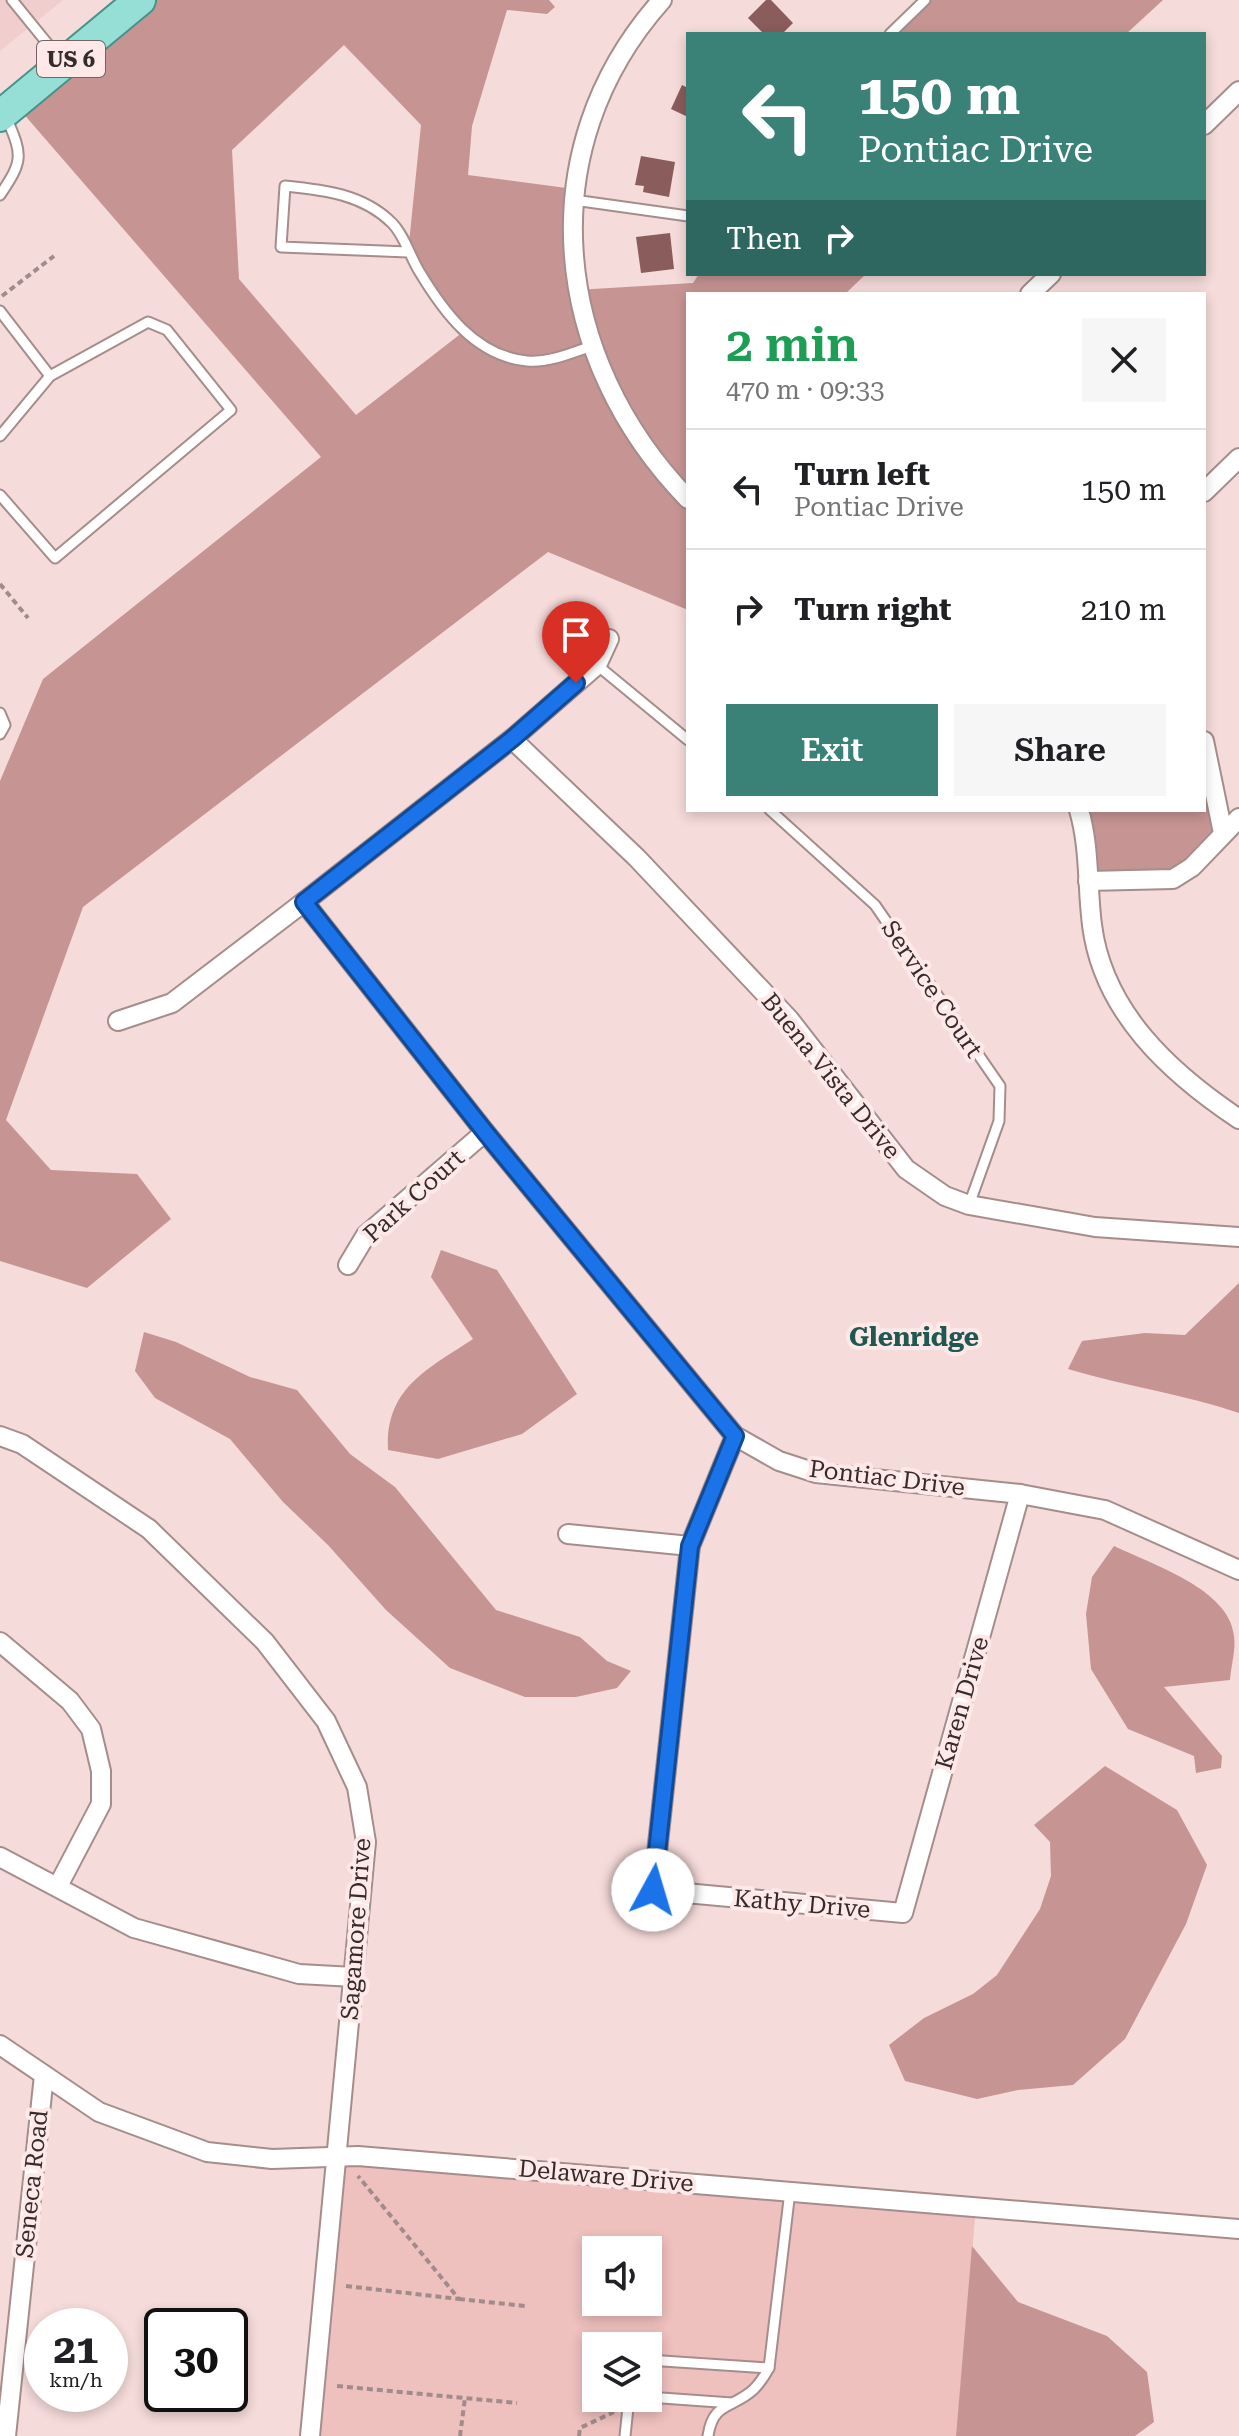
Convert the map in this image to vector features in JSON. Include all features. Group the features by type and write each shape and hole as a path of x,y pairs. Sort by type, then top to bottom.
{"main road":[{"name":"US 6","path":"2,115 140,0"}],"street":[{"path":"662,0 614,63 582,145 574,200 576,290 592,346 613,393 636,431 686,496"},
{"path":"1206,123 1239,91"},
{"path":"1032,292 1049,276"},
{"path":"1206,490 1239,458"},
{"path":"118,1021 172,1003 304,902 512,739 597,665 609,639"},
{"name":"Buena Vista Drive","path":"512,739 637,858 789,1019 906,1169 945,1196 969,1205 1095,1227 1239,1237"},
{"path":"1206,751 1223,833"},
{"path":"1079,812 1087,843 1088,881 1099,957 1110,986 1136,1029 1169,1066 1239,1119"},
{"path":"1088,881 1173,879 1192,867 1239,818"},
{"name":"Pontiac Drive","path":"304,902 485,1132 735,1436 779,1461 816,1473 1020,1494 1105,1510 1239,1570"},
{"name":"Park Court","path":"348,1265 366,1235 485,1132"},
{"name":"Sagamore Drive","path":"0,1436 22,1444 149,1529 265,1642 326,1721 357,1787 366,1842 310,2436"},
{"path":"568,1534 690,1546 735,1436"},
{"name":"Karen Drive","path":"903,1913 1020,1494"},
{"name":"Kathy Drive","path":"690,1546 653,1890 903,1913"},
{"path":"0,1642 70,1701 91,1729 101,1771 101,1804 58,1886"},
{"path":"0,1857 134,1928 212,1953 299,1974 354,1977"},
{"name":"Delaware Drive","path":"0,2045 99,2112 207,2152 272,2159 338,2155 1239,2229"},
{"name":"Seneca Road","path":"6,2436 44,2075"}],"lane":[{"path":"12,0 64,64"},
{"path":"892,32 925,0"},
{"path":"0,195 20,165 20,156 2,115"},
{"path":"408,252 281,247 285,186 332,190 374,209 393,224 449,317 487,347 527,361 555,359 592,346"},
{"path":"574,200 686,216"},
{"path":"0,311 50,376"},
{"path":"0,436 50,376 148,322 167,330 231,410 55,558 0,495"},
{"path":"597,665 686,738"},
{"path":"0,713 5,725 0,734"},
{"name":"Service Court","path":"772,812 875,905 1000,1086 999,1121 969,1205"},
{"path":"708,2436 711,2418 754,2389 769,2368 790,2191"},
{"path":"662,2361 769,2368"},
{"path":"662,2398 732,2403"},
{"path":"625,2436 628,2412"}],"path":[{"path":"0,298 54,256"},
{"path":"0,584 28,618"},
{"path":"357,2174 459,2299"},
{"path":"346,2286 525,2306"},
{"path":"337,2386 517,2403"},
{"path":"460,2436 465,2398"},
{"path":"579,2436 580,2428 615,2412"}],"shaded area":[{"path":"0,0 63,0 0,51"},
{"path":"140,0 549,0 555,7 547,14 507,10 472,126 468,175 574,189 576,290 693,283 698,276 864,276 847,292 686,292 686,609 548,552 83,907 6,1120 51,1170 137,1174 171,1219 87,1288 0,1261 0,781 43,679 321,457 15,104","holes":["344,45 421,125 408,253 463,332 356,415 239,279 232,150"]},
{"path":"925,0 1163,0 1128,32 892,32"},
{"path":"1206,751 1223,833 1173,879 1088,881 1079,812 1206,812"},
{"path":"441,1250 497,1270 577,1394 522,1434 438,1459 388,1450 394,1411 412,1382 473,1339 431,1277"},
{"path":"1239,1283 1239,1413 1068,1369 1082,1341 1145,1333 1185,1335"},
{"path":"144,1332 176,1342 250,1377 297,1390 350,1454 395,1487 496,1610 580,1637 607,1661 631,1671 617,1688 576,1697 525,1697 450,1668 386,1610 328,1545 283,1502 230,1439 155,1398 135,1371"},
{"path":"1114,1546 1186,1580 1219,1605 1229,1619 1234,1636 1230,1680 1164,1687 1222,1756 1221,1768 1196,1773 1194,1756 1128,1729 1091,1669 1086,1614 1092,1577"},
{"path":"1105,1766 1177,1810 1207,1865 1186,1924 1125,2039 1073,2085 1018,2090 977,2099 905,2081 889,2045 924,2018 973,1994 997,1975 1040,1909 1051,1876 1050,1842 1034,1825"},
{"path":"338,2155 976,2207 956,2436 310,2436"},
{"path":"972,2246 1018,2302 1107,2336 1147,2372 1154,2422 1135,2436 956,2436"}],"building":[{"path":"766,0 771,0 793,23 784,32 762,32 748,18"},
{"path":"682,85 686,87 686,116 671,109"},
{"path":"641,156 675,162 669,197 643,192 644,186 635,185"},
{"path":"670,233 674,269 641,273 636,237"}],"district":[{"name":"Glenridge","path":"914,1337"}],"route":[{"path":"576,683 512,739 304,902 485,1132 735,1436 690,1546 653,1890"}]}
